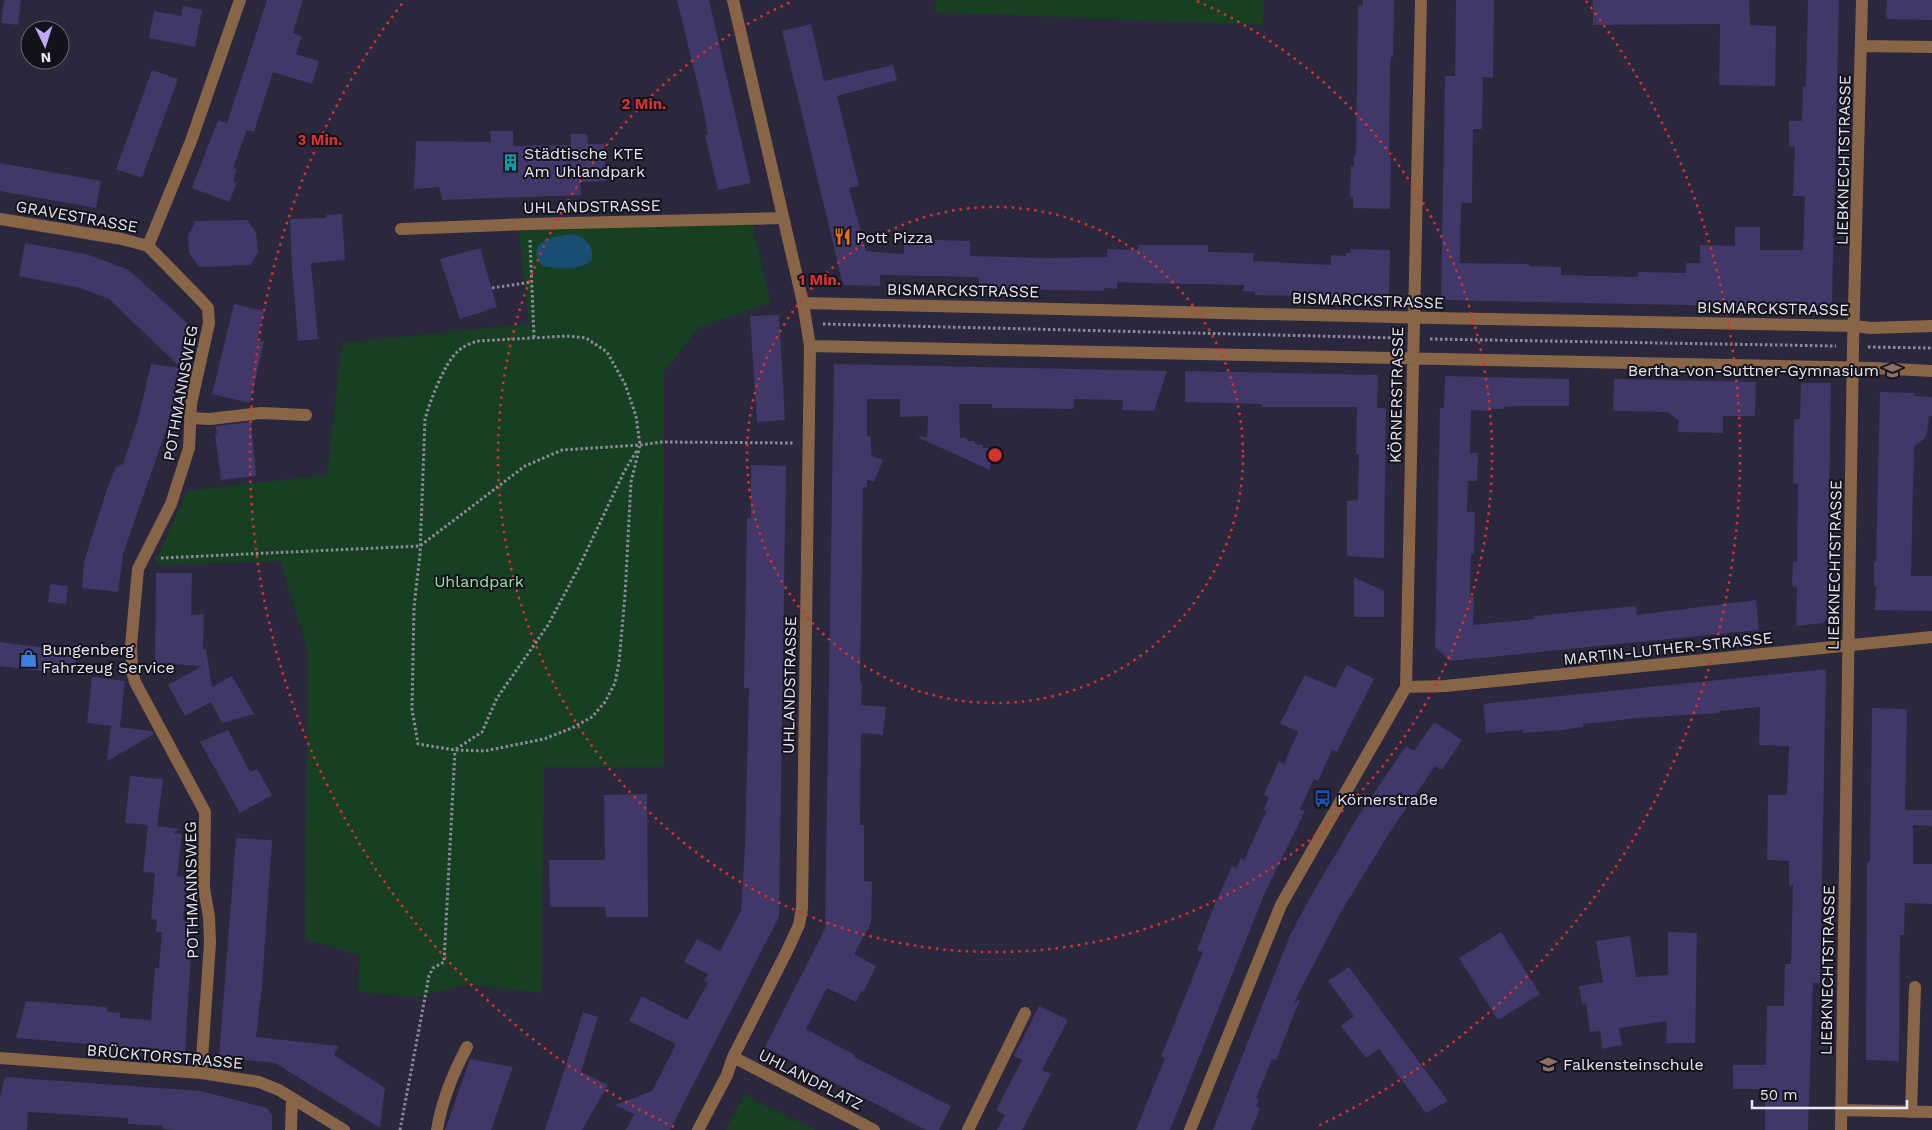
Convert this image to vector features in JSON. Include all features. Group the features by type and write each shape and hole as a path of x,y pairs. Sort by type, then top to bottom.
{"street":[{"path":"148,246 188,148 240,0"},
{"name":"UHLANDSTRASSE","path":"698,1130 787,951 799,925 802,908 810,346 803,302 733,0"},
{"name":"KÖRNERSTRASSE","path":"1190,1130 1281,905 1406,687 1421,0"},
{"name":"LIEBKNECHTSTRASSE","path":"1841,1130 1853,346 1862,0"},
{"path":"1861,46 1932,47"},
{"name":"UHLANDSTRASSE","path":"401,229 783,218"},
{"name":"GRAVESTRASSE","path":"0,219 122,239 148,246"},
{"name":"POTHMANNSWEG","path":"148,246 200,299 210,313 208,332 190,418 189,448 172,504 141,559 138,569 131,645 132,672 139,691 202,805 206,820 204,888 209,917 210,943 201,1073"},
{"name":"BISMARCKSTRASSE","path":"803,302 1855,326 1871,328 1932,326"},
{"path":"810,346 1932,371"},
{"path":"190,418 210,419 260,413 306,414"},
{"name":"MARTIN-LUTHER-STRASSE","path":"1406,687 1444,686 1932,637"},
{"path":"1912,1112 1915,987"},
{"path":"968,1130 1025,1013"},
{"path":"437,1130 440,1110 467,1046"},
{"name":"UHLANDPLATZ","path":"733,1057 874,1130"},
{"name":"BRÜCKTORSTRASSE","path":"0,1058 201,1073 259,1082 292,1098 344,1130"},
{"path":"290,1130 292,1098"},
{"path":"1841,1110 1932,1112"}],"path":[{"path":"529,224 534,337"},
{"path":"492,288 532,282"},
{"path":"807,324 1932,348"},
{"path":"534,337 578,337 594,342 607,352 625,384 636,416 640,445 631,482 629,544 616,678 611,693 592,717 563,733 502,749 486,751 456,750 418,744 412,709 415,592 420,546 425,419 434,392 450,361 457,352 468,344 478,341 534,337"},
{"path":"141,559 420,546 524,466 562,450 662,442 809,444"},
{"path":"456,750 482,732 498,698 548,625 579,567 624,472 640,445"},
{"path":"400,1130 429,976 433,968 444,962 456,750"}],"green space":[{"path":"936,0 1264,0 1263,25 935,12"},
{"name":"Uhlandpark","path":"751,217 770,303 699,327 664,371 664,767 544,767 541,993 467,984 417,997 358,992 360,956 305,939 308,650 280,561 154,565 187,491 327,475 342,343 529,324 519,231"},
{"path":"744,1095 815,1130 726,1130"}],"water":[{"path":"575,234 589,244 592,250 592,260 575,268 542,266 537,257 536,250 539,245 551,238"}],"building":[{"path":"4,0 21,0 18,25 1,23"},
{"path":"267,0 303,0 293,33 302,36 296,54 319,61 312,84 273,72 254,132 247,130 233,168 237,169 233,181 237,183 229,202 192,188 218,120 227,123"},
{"path":"677,0 709,0 751,183 718,190 705,135 708,135 703,107"},
{"path":"1363,0 1394,0 1393,57 1391,57 1390,71 1390,209 1353,208 1353,197 1350,197 1351,166 1354,166 1354,157 1356,156 1358,5 1363,5"},
{"path":"1456,0 1494,0 1493,78 1483,77 1482,129 1473,129 1472,203 1461,203 1460,263 1529,264 1529,266 1561,267 1561,275 1638,277 1638,272 1686,273 1686,263 1700,263 1700,245 1735,246 1735,227 1760,227 1760,250 1803,250 1805,196 1793,196 1795,147 1789,147 1789,121 1802,121 1803,86 1806,87 1808,0 1839,0 1832,303 1828,308 1441,300 1445,76 1455,76"},
{"path":"1593,0 1749,0 1750,25 1776,26 1775,86 1719,85 1720,24 1593,25"},
{"path":"1887,0 1932,0 1932,20 1886,19"},
{"path":"183,6 202,10 195,47 149,38 154,11 181,16"},
{"path":"811,24 824,81 893,65 897,80 837,96 859,186 849,188 866,251 904,254 904,239 970,241 970,256 1048,258 1107,257 1107,249 1138,250 1138,245 1208,245 1208,252 1253,253 1253,261 1331,265 1331,255 1346,256 1346,253 1351,253 1351,249 1390,250 1389,293 1383,298 1255,295 1255,292 1243,291 1244,285 1117,282 1117,289 1104,288 1104,291 979,288 979,277 880,275 880,286 843,285 782,31"},
{"path":"152,70 178,79 142,178 116,169"},
{"name":"Städtische KTE Am Uhlandpark","path":"490,131 513,131 513,146 571,145 571,134 587,134 588,144 604,144 606,181 580,182 581,195 442,200 439,187 414,189 416,141 491,142"},
{"path":"0,163 101,181 96,208 0,191"},
{"path":"342,214 345,260 311,263 318,339 298,341 290,219 326,218 326,215"},
{"path":"247,220 256,232 258,252 250,265 199,267 189,253 188,235 196,221"},
{"path":"25,243 86,254 129,270 187,323 190,332 168,425 123,554 118,592 82,588 84,562 108,486 116,467 123,464 138,419 151,364 181,368 109,299 80,288 19,276"},
{"path":"480,248 497,307 460,319 440,259"},
{"path":"234,304 264,311 257,342 264,341 250,403 212,394"},
{"path":"779,315 785,420 757,422 750,316"},
{"path":"834,364 1167,371 1154,411 1122,410 1123,400 1074,399 1073,409 992,408 992,404 959,404 960,438 967,438 967,441 975,441 975,444 983,445 983,448 991,448 990,470 917,437 927,437 928,416 900,417 900,399 867,399 867,436 871,437 871,455 883,460 874,482 867,479 867,487 863,487 861,705 886,707 883,735 861,733 860,825 864,825 864,881 872,882 871,923 854,954 876,966 856,1002 827,988 806,1029 855,1055 854,1057 951,1106 939,1130 926,1130 765,1047 825,929"},
{"path":"1185,371 1378,375 1377,408 1386,408 1384,558 1347,556 1347,501 1358,500 1359,454 1356,454 1357,407 1262,407 1262,404 1185,402"},
{"path":"1445,376 1569,379 1569,406 1519,406 1490,409 1490,411 1471,410 1470,453 1478,453 1477,481 1468,481 1467,512 1475,512 1470,596 1474,597 1473,625 1534,619 1534,616 1636,606 1637,615 1756,600 1759,630 1450,661 1435,647 1440,408 1444,408"},
{"path":"1614,379 1756,382 1755,416 1723,416 1723,433 1678,432 1679,421 1668,412 1613,411"},
{"path":"1801,383 1831,383 1827,619 1823,623 1796,626 1797,587 1792,586 1793,562 1797,562 1798,484 1793,483 1794,419 1800,419"},
{"path":"1880,392 1915,393 1914,396 1932,397 1932,416 1929,416 1927,434 1924,439 1914,446 1911,576 1932,576 1932,611 1875,610 1874,561 1876,562"},
{"path":"251,422 256,476 221,480 215,434 217,434 216,426"},
{"path":"751,465 786,466 779,917 670,1130 626,1130 634,1114 615,1105 652,1091 676,1044 629,1021 642,996 687,1020 708,983 704,981 708,974 684,962 697,939 720,951 741,911 745,847 749,688 744,688 747,518 751,518"},
{"path":"156,573 192,573 191,615 204,614 203,649 206,649 212,687 232,676 254,714 222,723 211,702 185,716 168,685 202,666 155,663"},
{"path":"1354,577 1384,591 1384,617 1354,617"},
{"path":"50,584 68,586 66,604 48,602"},
{"path":"0,642 77,652 74,675 0,666"},
{"path":"1347,665 1374,679 1337,752 1332,750 1318,781 1314,779 1300,809 1305,811 1266,890 1170,1130 1136,1130 1165,1058 1161,1057 1203,952 1197,950 1215,904 1232,866 1236,868 1241,858 1244,860 1267,810 1263,811 1269,797 1264,795 1279,761 1284,764 1298,732 1280,723 1305,675 1335,688"},
{"path":"1826,669 1820,983 1813,983 1808,1130 1765,1130 1765,1089 1733,1089 1733,1065 1766,1065 1767,1006 1784,1006 1785,964 1791,964 1793,885 1789,885 1789,861 1767,860 1768,795 1787,795 1789,746 1759,745 1760,707 1719,711 1719,713 1638,718 1583,724 1583,727 1562,730 1523,733 1523,730 1486,733 1483,704"},
{"path":"92,677 125,681 120,727 87,723"},
{"path":"1872,708 1907,709 1905,810 1932,810 1932,826 1913,825 1913,864 1932,864 1932,904 1905,903 1904,935 1900,935 1899,1061 1866,1060 1867,862 1870,862"},
{"path":"1434,722 1462,740 1442,770 1435,766 1388,835 1341,912 1293,1004 1300,999 1276,1060 1272,1059 1256,1098 1259,1100 1256,1106 1260,1108 1251,1130 1213,1130 1290,935 1312,894 1359,815 1406,746 1414,751"},
{"path":"111,726 152,731 154,734 107,761"},
{"path":"228,730 250,772 257,769 272,795 240,813 200,742"},
{"path":"130,776 163,779 157,826 180,829 173,833 182,834 177,876 187,877 183,921 193,922 185,1052 16,1038 26,1001 106,1007 108,1012 120,1013 120,1018 151,1020 155,968 159,968 162,932 156,932 157,920 151,919 155,873 143,872 148,825 125,823"},
{"path":"647,794 648,917 606,917 605,907 550,907 549,860 605,860 604,795"},
{"path":"236,838 272,840 262,986 256,1037 339,1046 334,1055 385,1088 380,1128 275,1063 219,1057"},
{"path":"1501,932 1540,994 1498,1020 1459,958"},
{"path":"1668,932 1697,933 1695,1043 1666,1043 1667,1021 1619,1028 1622,1045 1602,1049 1600,1031 1590,1032 1586,1003 1582,1004 1579,986 1603,982 1596,941 1630,936 1636,977 1668,975"},
{"path":"1349,967 1448,1101 1426,1113 1379,1049 1366,1058 1341,1026 1354,1016 1328,981"},
{"path":"1039,1006 1068,1020 1042,1070 1051,1074 1022,1130 997,1130 1005,1115 996,1110 1022,1060 1014,1056"},
{"path":"583,1012 598,1017 581,1072 608,1085 582,1130 545,1130"},
{"path":"470,1059 513,1067 491,1130 445,1130"},
{"path":"5,1077 201,1091 267,1108 272,1115 272,1130 163,1129 163,1126 128,1124 128,1118 28,1112 27,1130 0,1130 0,1097"}],"place":[{"name":"Städtische KTE Am Uhlandpark","path":"510,162"},
{"name":"Pott Pizza","path":"842,237"},
{"name":"Bertha-von-Suttner-Gymnasium","path":"1893,370"},
{"name":"Bungenberg Fahrzeug Service","path":"28,658"},
{"name":"Körnerstraße","path":"1323,799"},
{"name":"Falkensteinschule","path":"1549,1064"}]}
